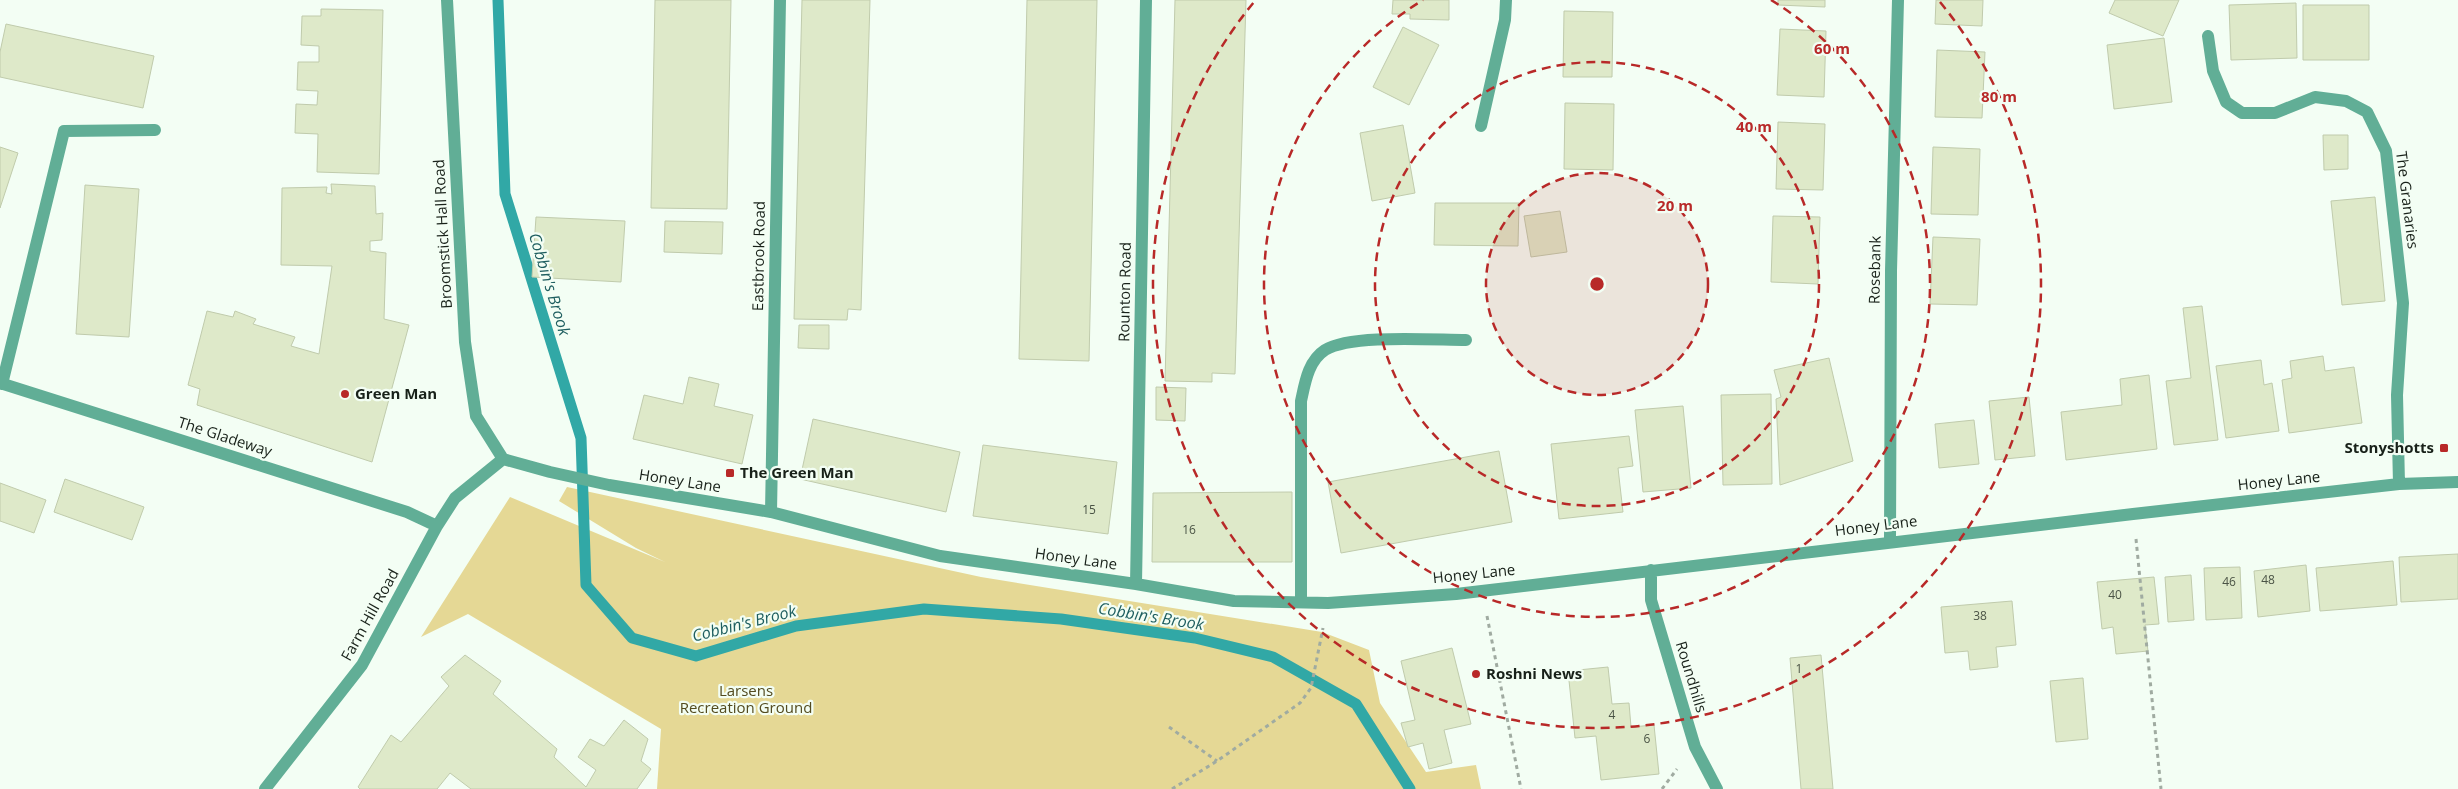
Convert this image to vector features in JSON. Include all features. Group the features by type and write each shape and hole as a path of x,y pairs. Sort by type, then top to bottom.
{"street":[{"name":"Broomstick Hall Road","path":"448,0 465,342 476,416 503,459"},
{"name":"Eastbrook Road","path":"771,512 780,0"},
{"name":"Rounton Road","path":"1136,584 1146,0"},
{"path":"1481,126 1505,20 1506,0"},
{"name":"Rosebank","path":"1890,541 1891,271 1898,0"},
{"name":"The Granaries","path":"2208,36 2213,72 2226,102 2242,113 2275,113 2315,97 2346,101 2367,112 2386,151 2403,303 2396,395 2399,484"},
{"name":"The Gladeway","path":"155,130 64,131 1,383 407,512 437,526"},
{"path":"1302,602 1301,401 1307,371 1324,350 1361,340 1466,340"},
{"name":"Honey Lane","path":"503,459 609,485 771,512 940,556 1136,584 1234,601 1302,602 1328,602 1482,590 1890,541 2399,484 2458,482"},
{"name":"Farm Hill Road","path":"265,789 362,665 437,526 455,498 503,459"},
{"name":"Roundhills","path":"1651,570 1651,600 1695,747 1717,789"}],"path":[{"path":"2133,514 2161,789"},
{"path":"1482,590 1521,789"},
{"path":"1172,789 1217,761 1300,703 1311,688 1328,602"},
{"path":"1168,727 1217,761"}],"green space":[{"name":"Larsens Recreation Ground","path":"567,487 981,577 1322,632 1369,650 1380,703 1426,772 1476,765 1481,789 657,789 661,729 468,614 421,637 510,497 665,562 636,548 559,501"}],"building":[{"path":"655,0 731,0 727,209 651,208"},
{"path":"802,0 870,0 861,310 848,309 847,320 794,319"},
{"path":"1027,0 1097,0 1089,361 1019,359"},
{"path":"1175,0 1246,0 1235,374 1212,373 1212,382 1165,381"},
{"path":"1393,0 1449,0 1449,20 1410,19 1410,14 1392,14"},
{"path":"1778,0 1825,0 1825,7 1778,5"},
{"path":"1936,0 1983,0 1982,26 1935,24"},
{"path":"2115,0 2179,0 2163,36 2109,13"},
{"path":"2296,3 2297,58 2231,60 2229,5"},
{"path":"2303,5 2369,5 2369,60 2303,60"},
{"path":"321,9 383,10 379,174 317,172 318,134 295,133 296,104 317,105 318,91 297,90 298,62 319,62 319,46 301,45 302,16 321,16"},
{"path":"1564,11 1613,12 1612,77 1563,77"},
{"path":"6,24 154,56 143,108 0,77 0,52"},
{"path":"1403,27 1439,45 1409,105 1373,87"},
{"path":"1780,29 1826,31 1824,97 1777,95"},
{"path":"2164,38 2172,102 2114,109 2107,45"},
{"path":"1937,50 1985,52 1982,118 1935,117"},
{"path":"1565,103 1614,104 1613,170 1564,169"},
{"path":"1778,122 1825,124 1823,190 1776,189"},
{"path":"1403,125 1415,193 1372,201 1360,133"},
{"path":"2323,135 2348,135 2348,169 2324,170"},
{"path":"0,147 18,153 0,208"},
{"path":"1933,147 1980,149 1978,215 1931,214"},
{"path":"331,184 375,186 376,214 383,213 382,240 370,241 370,251 386,253 384,319 409,325 372,462 197,405 200,389 188,385 207,311 233,317 235,311 256,319 253,324 295,337 291,346 319,354 332,266 281,265 282,188 327,187 326,193 332,194"},
{"path":"85,185 139,189 129,337 76,334"},
{"path":"2375,197 2385,301 2342,305 2331,201"},
{"path":"1435,203 1519,203 1518,246 1434,245"},
{"path":"1560,211 1567,252 1531,257 1524,216"},
{"path":"1773,216 1820,217 1818,284 1771,282"},
{"path":"536,217 625,221 621,282 532,277"},
{"path":"665,221 723,222 722,254 664,252"},
{"path":"1933,237 1980,239 1977,305 1930,304"},
{"path":"2202,306 2218,440 2174,445 2166,381 2191,378 2183,308"},
{"path":"799,325 829,325 829,349 798,348"},
{"path":"2323,356 2325,371 2354,367 2362,423 2289,433 2282,380 2292,378 2290,361"},
{"path":"1829,358 1853,461 1780,485 1776,399 1781,397 1774,370"},
{"path":"2261,360 2264,385 2272,383 2279,431 2226,438 2216,366"},
{"path":"2149,375 2157,449 2066,460 2061,412 2122,405 2120,379"},
{"path":"689,377 719,384 714,406 753,415 742,464 633,439 644,395 683,404"},
{"path":"1156,387 1186,388 1185,421 1156,420"},
{"path":"1771,394 1772,484 1723,485 1721,395"},
{"path":"2029,397 2035,456 1995,460 1989,401"},
{"path":"1683,406 1691,488 1643,492 1635,410"},
{"path":"813,419 960,452 946,512 800,479"},
{"path":"1974,420 1979,464 1939,468 1935,424"},
{"path":"1629,436 1633,466 1618,468 1623,512 1559,519 1551,444"},
{"path":"983,445 1117,462 1108,534 973,516"},
{"path":"1499,451 1512,522 1341,553 1328,482"},
{"path":"65,479 144,507 132,540 54,512"},
{"path":"0,483 46,500 34,533 0,521"},
{"path":"1292,492 1292,562 1152,562 1153,493"},
{"path":"2458,554 2458,599 2401,602 2399,557"},
{"path":"2393,561 2397,605 2320,611 2316,568"},
{"path":"2306,565 2310,611 2258,617 2254,571"},
{"path":"2240,567 2242,618 2206,620 2204,568"},
{"path":"2191,575 2194,620 2168,622 2165,577"},
{"path":"2154,577 2159,624 2145,625 2148,651 2116,654 2113,627 2102,629 2097,582"},
{"path":"2012,601 2016,645 1996,647 1998,667 1970,670 1968,651 1945,653 1941,607"},
{"path":"1452,648 1471,724 1444,730 1452,763 1429,769 1423,743 1408,747 1401,723 1415,720 1401,661"},
{"path":"465,655 501,681 493,694 557,749 554,757 586,787 596,770 578,757 590,739 604,746 624,720 648,739 641,761 651,769 637,789 471,789 450,773 437,789 360,789 358,787 391,735 401,742 449,686 441,677"},
{"path":"1821,655 1833,789 1801,789 1790,658"},
{"path":"1608,667 1612,704 1629,703 1631,727 1654,725 1659,774 1601,780 1596,736 1575,738 1568,671"},
{"path":"2083,678 2088,739 2056,742 2050,681"}],"waterway":[{"name":"Cobbin's Brook","path":"498,0 505,194 581,438 586,585 632,638 696,656 796,626 924,609 1061,619 1195,638 1273,657 1356,704 1410,789"}],"place":[{"name":"Green Man","path":"345,394"},
{"name":"Stonyshotts","path":"2444,448"},
{"name":"The Green Man","path":"730,473"},
{"name":"Roshni News","path":"1476,674"}]}
